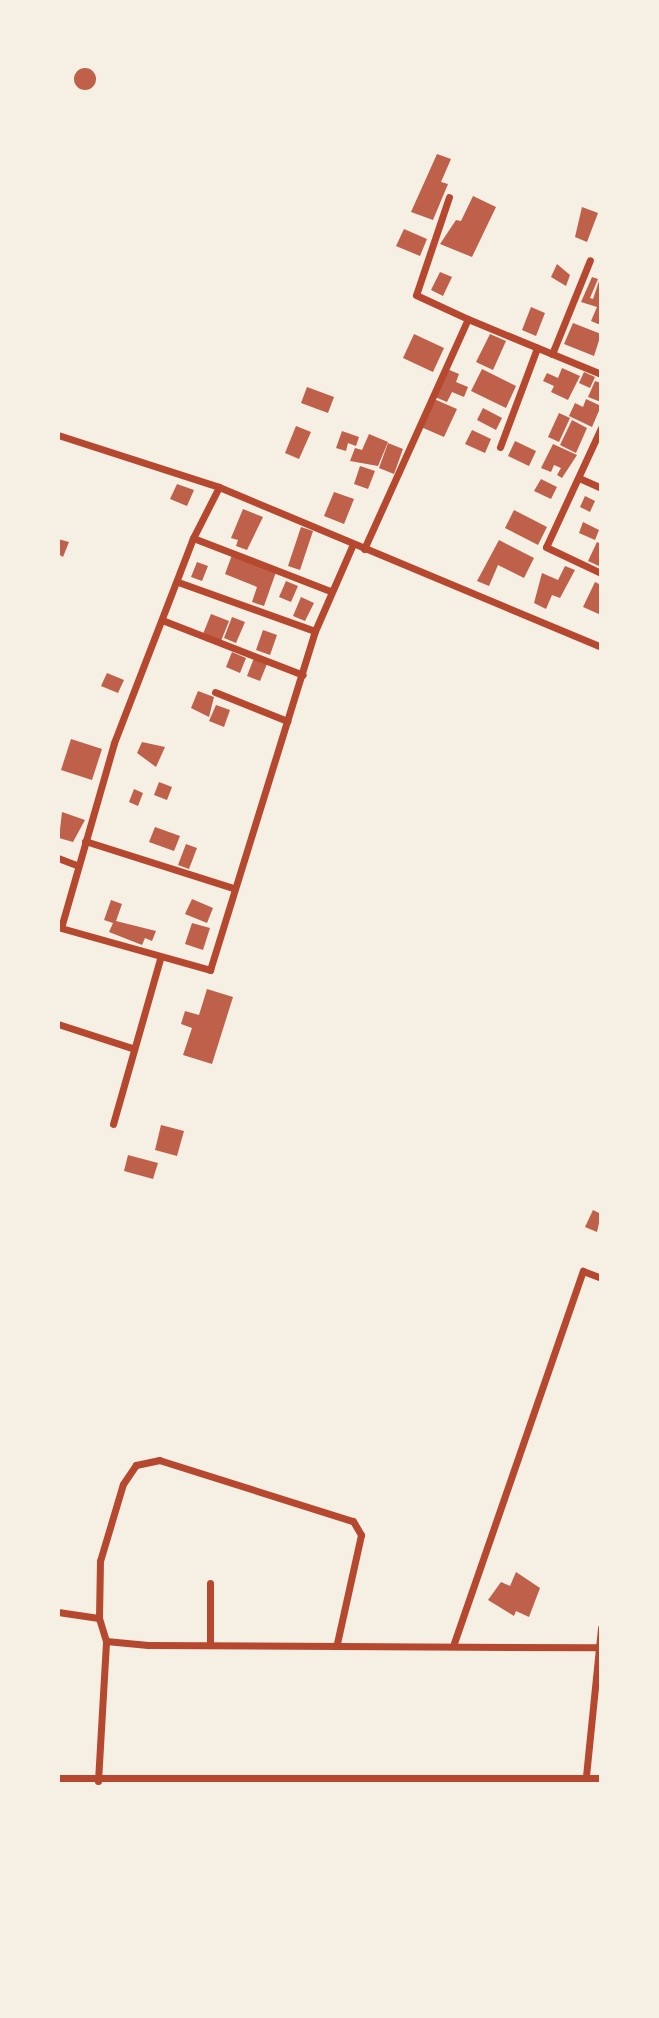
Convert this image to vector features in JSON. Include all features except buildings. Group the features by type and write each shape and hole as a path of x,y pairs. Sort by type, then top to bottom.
{"street":[{"path":"449,197 416,295 601,374"},
{"path":"552,354 590,260"},
{"path":"364,549 468,319"},
{"path":"500,447 537,348"},
{"path":"601,428 546,547 601,573"},
{"path":"58,435 219,487 601,647"},
{"path":"579,478 601,488"},
{"path":"219,487 193,538 114,744 76,865 61,928 160,959 210,970 233,888 315,631 330,591 353,544"},
{"path":"193,538 330,591"},
{"path":"178,582 315,631"},
{"path":"162,620 303,674"},
{"path":"215,692 287,722"},
{"path":"85,841 233,888"},
{"path":"58,858 76,865"},
{"path":"113,1124 132,1048 160,959"},
{"path":"58,1024 132,1048"},
{"path":"454,1643 583,1271 601,1278"},
{"path":"98,1781 106,1641 99,1618 100,1561 123,1484 136,1465 159,1460 353,1521 361,1535 337,1643"},
{"path":"210,1583 210,1643"},
{"path":"58,1612 99,1618"},
{"path":"586,1776 601,1628"},
{"path":"106,1641 599,1646"},
{"path":"58,1778 98,1781 601,1778"}]}
